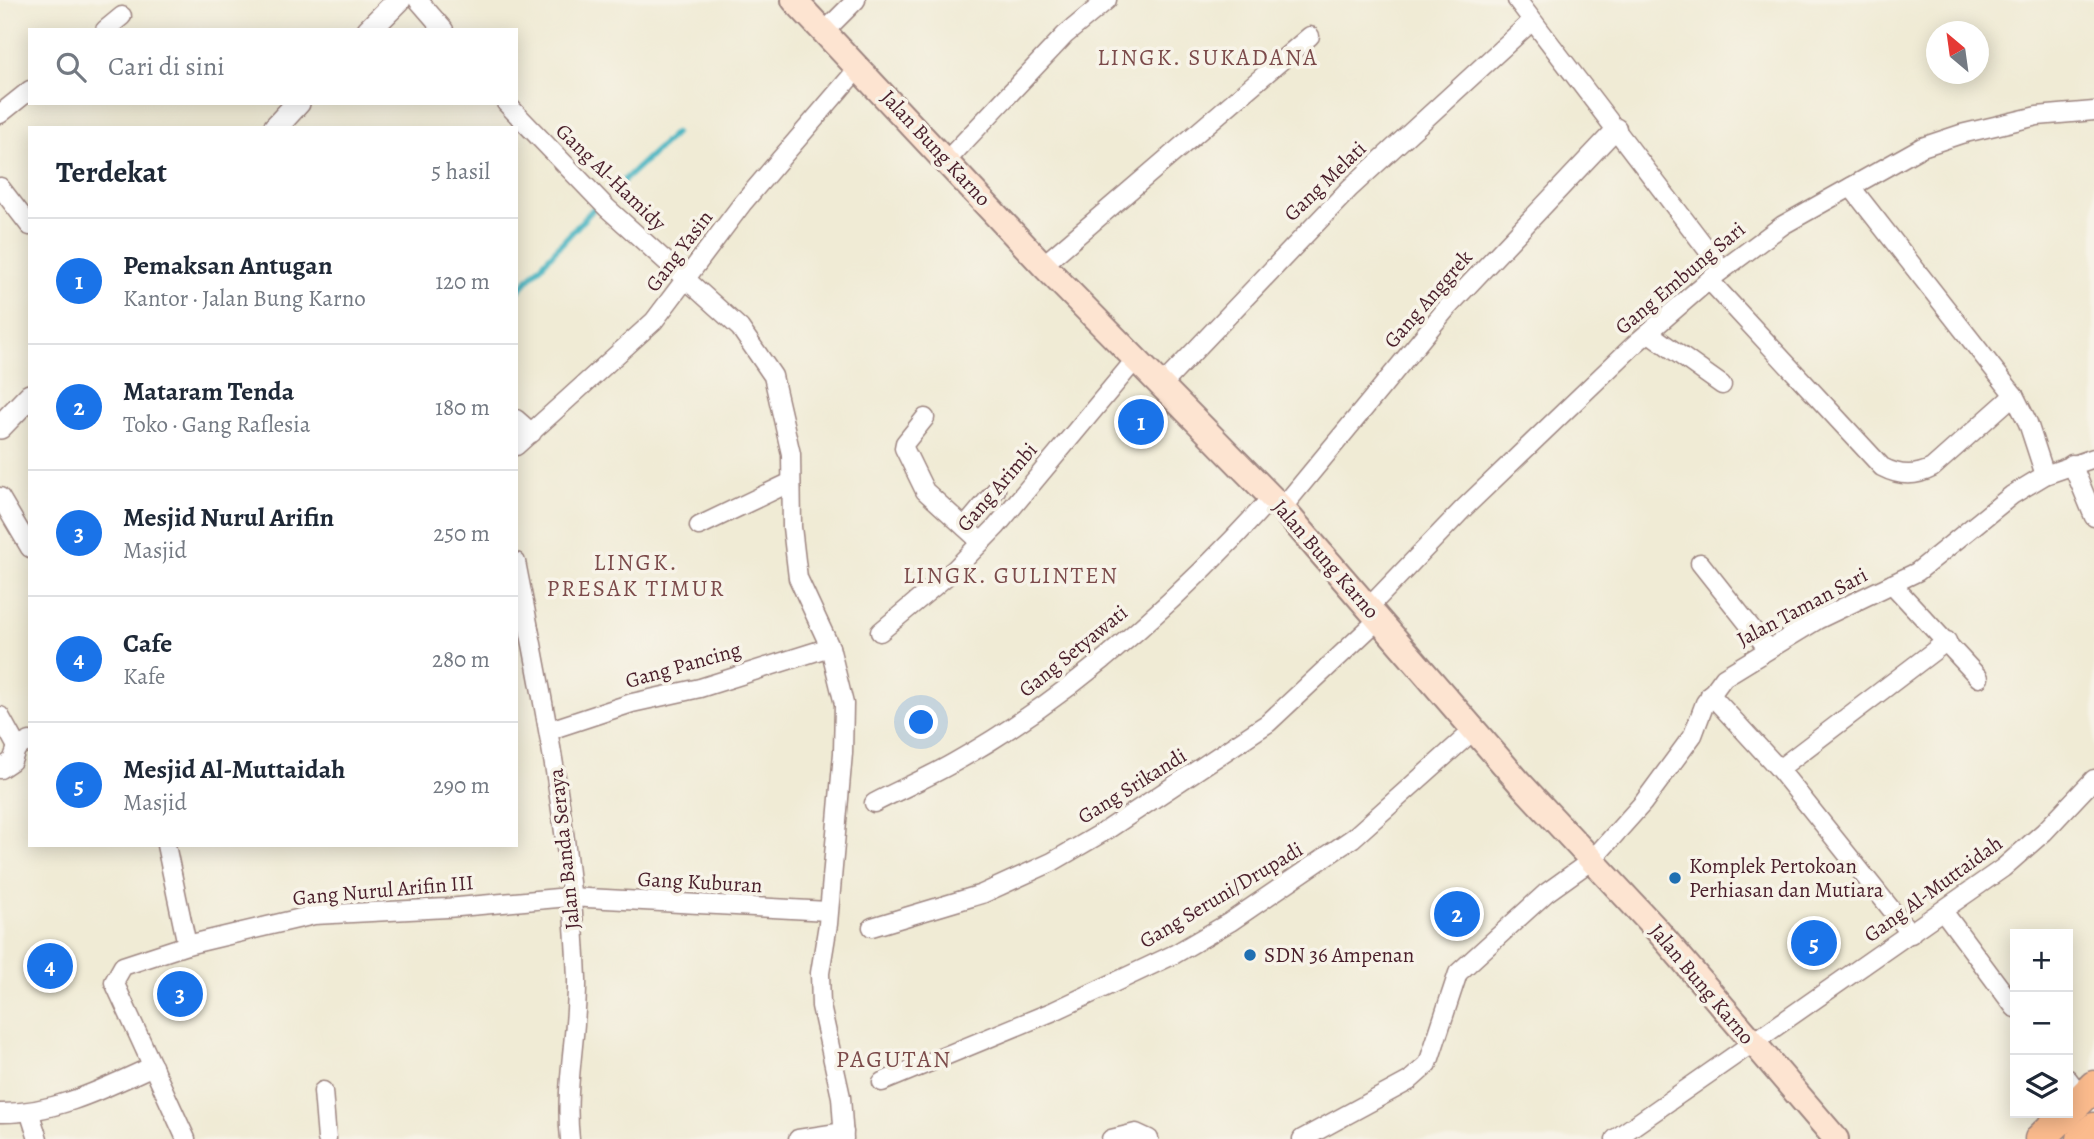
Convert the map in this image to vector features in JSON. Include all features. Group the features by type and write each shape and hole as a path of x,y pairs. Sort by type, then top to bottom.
{"highway":[{"path":"2040,1139 2076,1098"},
{"path":"2082,1139 2094,1128"}],"main road":[{"name":"Jalan Bung Karno","path":"794,0 860,66 1043,265 1277,502 1475,729 1657,930 1836,1139"}],"street":[{"path":"371,28 399,0"},
{"path":"418,0 442,28"},
{"path":"825,31 856,0"},
{"path":"947,160 1065,34 1107,0"},
{"path":"1517,0 1617,128 1716,274 1882,467 1896,473 1918,474 1932,468 2014,395"},
{"path":"107,28 122,16"},
{"name":"Gang Melati","path":"1161,386 1350,188 1532,21"},
{"path":"1043,265 1310,36"},
{"name":"Gang Yasin","path":"518,444 654,321 748,198 860,66"},
{"path":"0,114 28,92"},
{"path":"277,126 296,105"},
{"name":"Gang Al-Hamidy","path":"507,105 514,123"},
{"name":"Gang Embung Sari","path":"1374,613 1464,508 1659,341 1716,274 1783,225 1900,158 1961,134 2037,116 2094,111"},
{"name":"Gang Al-Hamidy","path":"518,127 740,328 773,376 790,454 792,527 798,578 830,647 842,694 844,728 820,973 821,1006 841,1097 844,1135"},
{"name":"Gang Anggrek","path":"1277,502 1447,308 1617,128"},
{"path":"0,187 28,223"},
{"path":"1851,187 2014,395 2028,424 2045,475"},
{"path":"1659,341 1722,385"},
{"name":"Gang Arimbi","path":"880,632 955,569 1011,511 1135,360"},
{"path":"0,427 28,399"},
{"path":"925,418 905,443 904,449 925,491 981,542"},
{"path":"518,421 532,433"},
{"name":"Jalan Taman Sari","path":"1302,1139 1409,1081 1428,1064 1458,974 1546,893 1592,860 1678,759 1693,735 1710,694 1731,671 1816,620 1892,584 1934,560 2012,495 2045,475 2094,458"},
{"path":"2072,464 2094,517"},
{"path":"699,526 791,482"},
{"path":"965,527 996,490"},
{"path":"0,497 28,545"},
{"name":"Gang Setyawati","path":"874,803 955,762 1036,710 1135,631 1277,502"},
{"path":"1700,563 1768,649"},
{"name":"Jalan Banda Seraya","path":"518,572 560,793 577,981 569,1080 570,1139"},
{"path":"1892,584 1979,678"},
{"name":"Gang Srikandi","path":"872,928 982,894 1052,862 1107,830 1268,723 1374,613"},
{"path":"1779,769 1947,641"},
{"name":"Gang Pancing","path":"550,730 632,703 699,688 830,647"},
{"path":"1710,694 1779,769 1911,934"},
{"path":"0,716 23,744 12,761 0,769"},
{"name":"Gang Seruni/Drupadi","path":"882,1082 1054,1011 1175,954 1230,922 1353,838 1475,729"},
{"name":"Gang Al-Muttaidah","path":"1616,1139 1911,934 2024,851 2094,779"},
{"path":"166,847 187,945"},
{"name":"Gang Kuburan","path":"569,897 828,911"},
{"name":"Gang Nurul Arifin III","path":"153,1066 114,982 123,966 187,945 314,915 435,909 569,897"},
{"path":"1943,911 2010,1002"},
{"path":"0,1113 30,1114 101,1089 153,1066 186,1139"},
{"path":"323,1091 327,1139"},
{"path":"30,1114 38,1139"},
{"path":"1111,1139 1136,1133 1149,1139"},
{"path":"798,1139 844,1135"}],"waterway":[{"path":"620,184 675,133"},
{"path":"518,291 596,206"}],"place":[{"name":"Pemaksan Antugan","path":"1141,422"},
{"name":"Komplek Pertokoan Perhiasan dan Mutiara","path":"1675,878"},
{"name":"Mataram Tenda","path":"1457,914"},
{"name":"Mesjid Al-Muttaidah","path":"1814,943"},
{"name":"SDN 36 Ampenan","path":"1250,955"},
{"name":"Cafe","path":"50,966"},
{"name":"Mesjid Nurul Arifin","path":"180,994"}],"district":[{"name":"LINGK. SUKADANA","path":"1208,57"},
{"name":"LINGK. PRESAK TIMUR","path":"636,575"},
{"name":"LINGK. GULINTEN","path":"1011,575"},
{"name":"PAGUTAN","path":"894,1059"}]}
